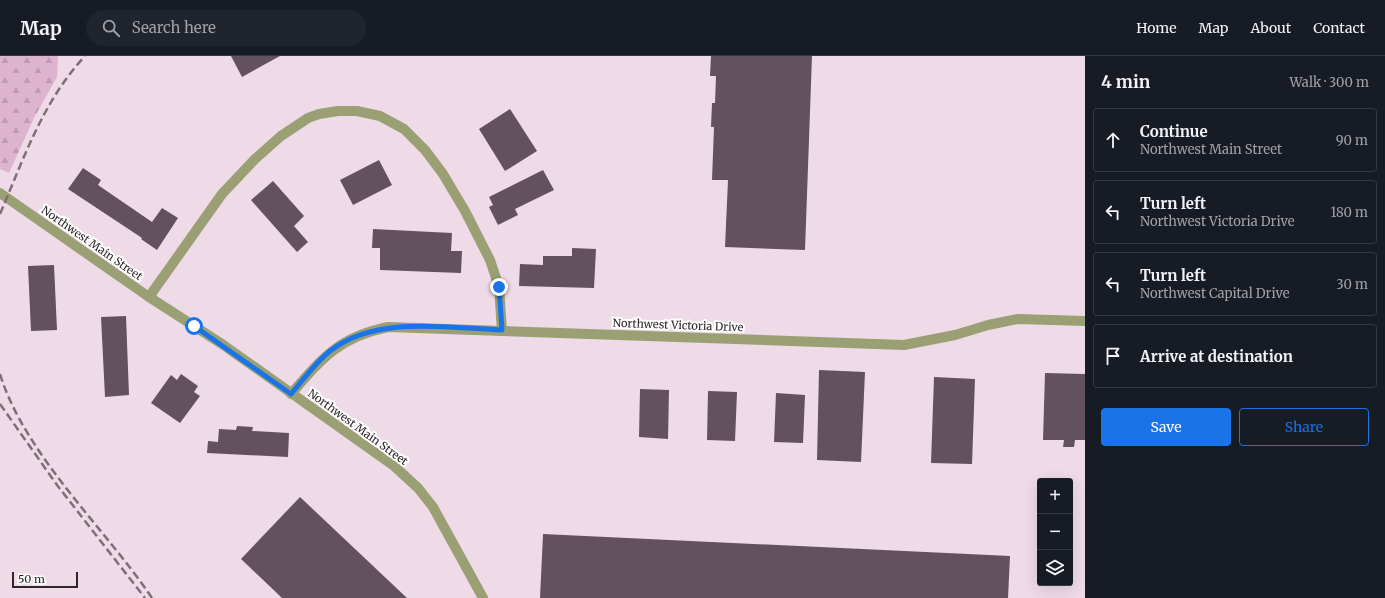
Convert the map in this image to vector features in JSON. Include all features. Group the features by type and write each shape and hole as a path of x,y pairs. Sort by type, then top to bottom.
{"street":[{"path":"149,297 222,194 255,159 297,124 308,118 338,110 357,111 380,116 404,129 425,150 443,174 490,260 499,287 502,330"},
{"name":"Northwest Main Street","path":"0,193 149,297 222,344 394,466 418,488 444,526 484,598"},
{"name":"Northwest Victoria Drive","path":"291,394 320,359 330,351 357,336 378,329 399,326 904,344 955,335 988,325 1018,319 1085,321"}],"green space":[{"path":"0,56 58,56 57,77 34,118 9,173 0,169"}],"building":[{"path":"231,56 280,56 242,77"},
{"path":"711,56 812,56 805,250 725,247 728,180 712,180 714,127 711,127 712,103 715,103 716,76 710,76"},
{"path":"510,109 537,151 505,171 479,129"},
{"path":"379,160 392,185 353,205 340,180"},
{"path":"83,168 101,180 98,185 152,222 162,208 178,218 157,250 141,239 142,238 68,189"},
{"path":"543,170 554,190 515,209 518,215 498,225 489,207 493,205 489,197"},
{"path":"273,181 304,216 294,226 308,242 297,252 251,200"},
{"path":"373,229 452,233 451,251 462,251 461,273 380,270 380,248 372,248"},
{"path":"572,248 596,249 594,288 519,286 520,264 543,265 543,256 572,256"},
{"path":"54,265 57,330 31,331 28,266"},
{"path":"126,316 129,395 105,397 101,317"},
{"path":"819,370 865,372 861,462 817,460"},
{"path":"1045,373 1085,374 1085,440 1075,440 1074,447 1063,447 1064,440 1043,440"},
{"path":"181,374 198,386 194,392 200,396 180,423 151,403 171,375 177,380"},
{"path":"934,377 975,379 972,464 931,463"},
{"path":"640,389 669,390 668,439 639,437"},
{"path":"708,391 737,392 735,441 707,440"},
{"path":"776,393 805,395 803,443 774,442"},
{"path":"237,426 253,427 252,431 289,433 288,457 207,453 208,441 218,442 219,429 236,430"},
{"path":"300,497 407,598 282,598 241,559"},
{"path":"543,534 1010,556 1008,598 540,598"}],"railway":[{"path":"0,214 26,151 46,111 70,73 85,56"},
{"path":"0,374 12,404 28,433 47,462 152,598"},
{"path":"0,404 57,485 145,598"}],"route":[{"path":"194,326 222,344 291,394 320,359 338,345 357,336 378,329 399,326 502,330 499,287"}]}
